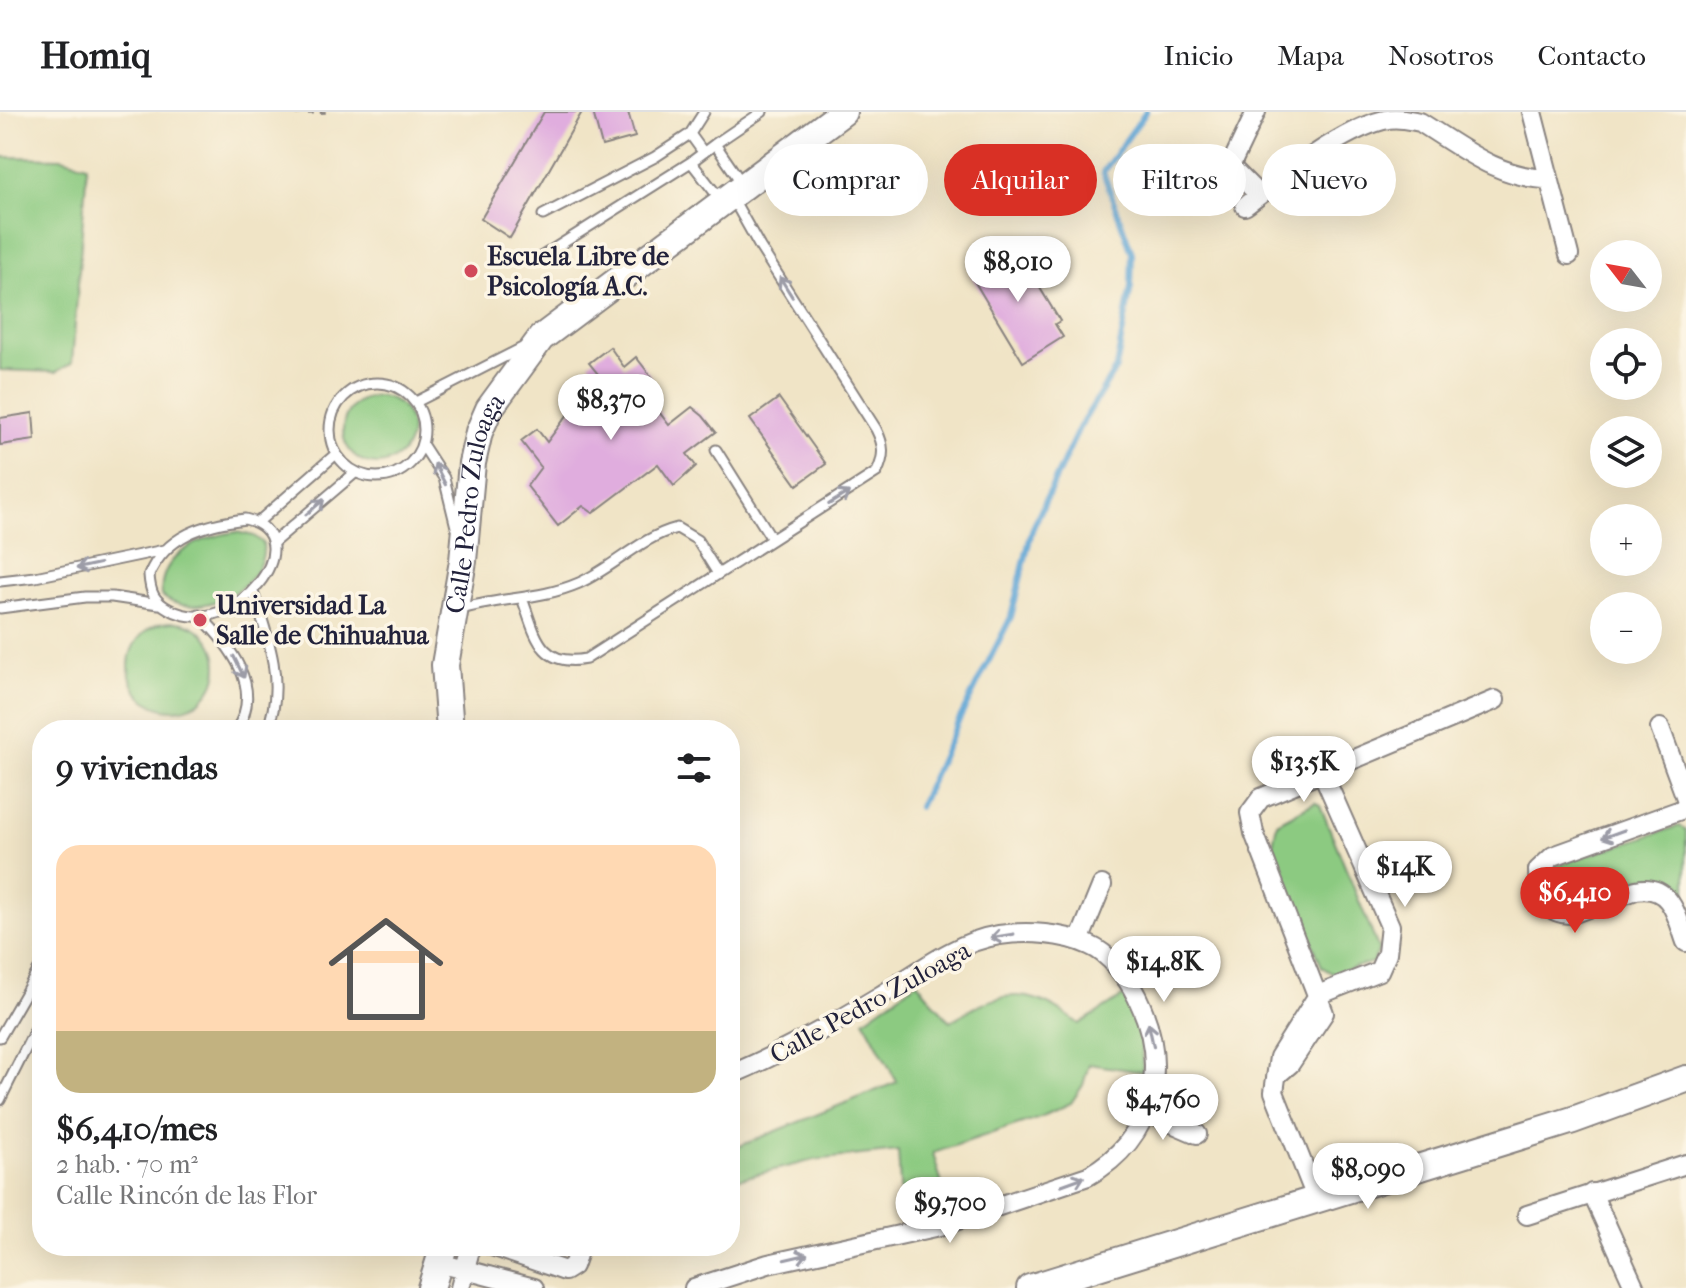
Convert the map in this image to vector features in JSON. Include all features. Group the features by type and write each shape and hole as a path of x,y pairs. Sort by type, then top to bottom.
{"street":[{"name":"Calle Pedro Zuloaga","path":"449,720 445,665 463,561 472,463 479,432 501,391 541,338 843,112"},
{"path":"1256,112 1227,171 1252,200 1342,139 1367,125 1390,118 1420,122 1509,174 1549,179"},
{"path":"1532,112 1569,255"},
{"path":"1317,1200 1274,1092 1277,1075 1290,1064 1324,1013 1254,833 1250,813 1261,798 1495,700"},
{"path":"1660,728 1686,798"},
{"path":"1318,995 1379,971 1387,953 1390,926 1323,774"},
{"path":"1686,808 1553,856 1538,870 1542,900 1562,914 1572,914 1636,890 1659,892 1670,899 1686,942"},
{"path":"1079,941 1102,885"},
{"name":"Calle Pedro Zuloaga","path":"694,1288 768,1264 940,1226 1088,1176 1115,1157 1146,1112 1154,1069 1154,1040 1132,986 1115,964 1092,946 1061,936 997,935 966,945 937,960 831,1025 740,1071"},
{"path":"1030,1288 1573,1120 1686,1079"},
{"path":"1146,1112 1197,1134"},
{"path":"1527,1215 1686,1164"},
{"path":"1592,1193 1635,1288"},
{"path":"462,1279 468,1256"},
{"path":"521,1256 565,1271 573,1266 576,1256"},
{"path":"438,1266 462,1279 534,1288"}],"lane":[{"path":"543,215 655,157 690,134 704,112"},
{"path":"536,260 691,162 762,112"},
{"path":"690,134 703,152"},
{"path":"522,598 545,651 559,660 570,662 586,659 877,472 884,454 883,442 760,247 732,193 715,144"},
{"path":"691,162 732,193"},
{"name":"Calle Pedro Zuloaga","path":"416,402 541,338"},
{"path":"374,382 390,384 404,390 416,402 424,422 422,444 407,467 396,474 382,477 356,472 336,454 331,431 335,408 345,395 358,386 374,382"},
{"path":"422,444 444,478 463,561"},
{"path":"716,450 772,539"},
{"path":"258,522 336,454"},
{"path":"274,542 269,530 258,522 245,519 185,534 164,550 149,575 152,596 178,614 199,615 225,610 253,592 268,567 274,542 356,472"},
{"path":"455,611 483,602 542,596 579,583 638,547 677,528 697,540 717,572"},
{"path":"0,581 35,577 164,550"},
{"path":"253,592 271,645 274,702 270,720"},
{"path":"0,608 112,597 161,604"},
{"path":"199,615 223,638 245,679 246,707 240,720"},
{"path":"0,1037 32,981"},
{"path":"0,1100 32,1036"}],"path":[{"path":"284,112 331,112"}],"green space":[{"path":"0,157 62,158 87,165 72,363 56,372 0,370"},
{"path":"384,396 405,411 411,430 409,443 401,454 384,464 370,464 353,454 345,443 343,423 353,406 364,398"},
{"path":"236,532 254,536 263,543 262,559 254,574 242,586 210,603 193,606 176,604 162,596 162,581 167,569 184,550 209,538"},
{"path":"173,622 190,626 204,635 213,649 217,666 213,683 204,697 190,706 173,710 156,706 142,697 133,683 129,666 133,649 142,635 156,626"},
{"path":"1315,802 1320,805 1379,950 1373,962 1333,974 1322,967 1273,844 1277,823"},
{"path":"1679,826 1686,830 1686,893 1668,880 1648,877 1567,899 1553,895 1545,879 1554,866"},
{"path":"917,982 950,1022 985,1003 1015,996 1045,1003 1079,1024 1124,996 1140,1028 1143,1072 1089,1064 1083,1085 1071,1103 1043,1116 933,1153 949,1209 902,1218 898,1151 814,1160 740,1178 740,1146 897,1082 864,1020"}],"building":[{"path":"544,112 582,112 510,238 481,219"},
{"path":"593,112 628,112 635,137 602,146"},
{"path":"1015,247 1060,321 1055,324 1063,337 1023,362 970,274"},
{"path":"610,347 624,367 636,357 653,379 644,392 669,425 692,407 716,432 687,454 696,466 674,486 658,464 593,513 583,506 558,526 527,486 541,467 521,441 537,429 547,442 598,374 589,363"},
{"path":"779,398 826,464 797,485 750,419"},
{"path":"33,413 35,440 0,445 0,418"}],"waterway":[{"path":"919,807 1011,617 1032,530 1079,428 1116,368 1131,286 1132,253 1103,172 1146,112"}],"place":[{"name":"Escuela Libre de Psicología A.C.","path":"471,271"},
{"name":"Universidad La Salle de Chihuahua","path":"200,620"}]}
